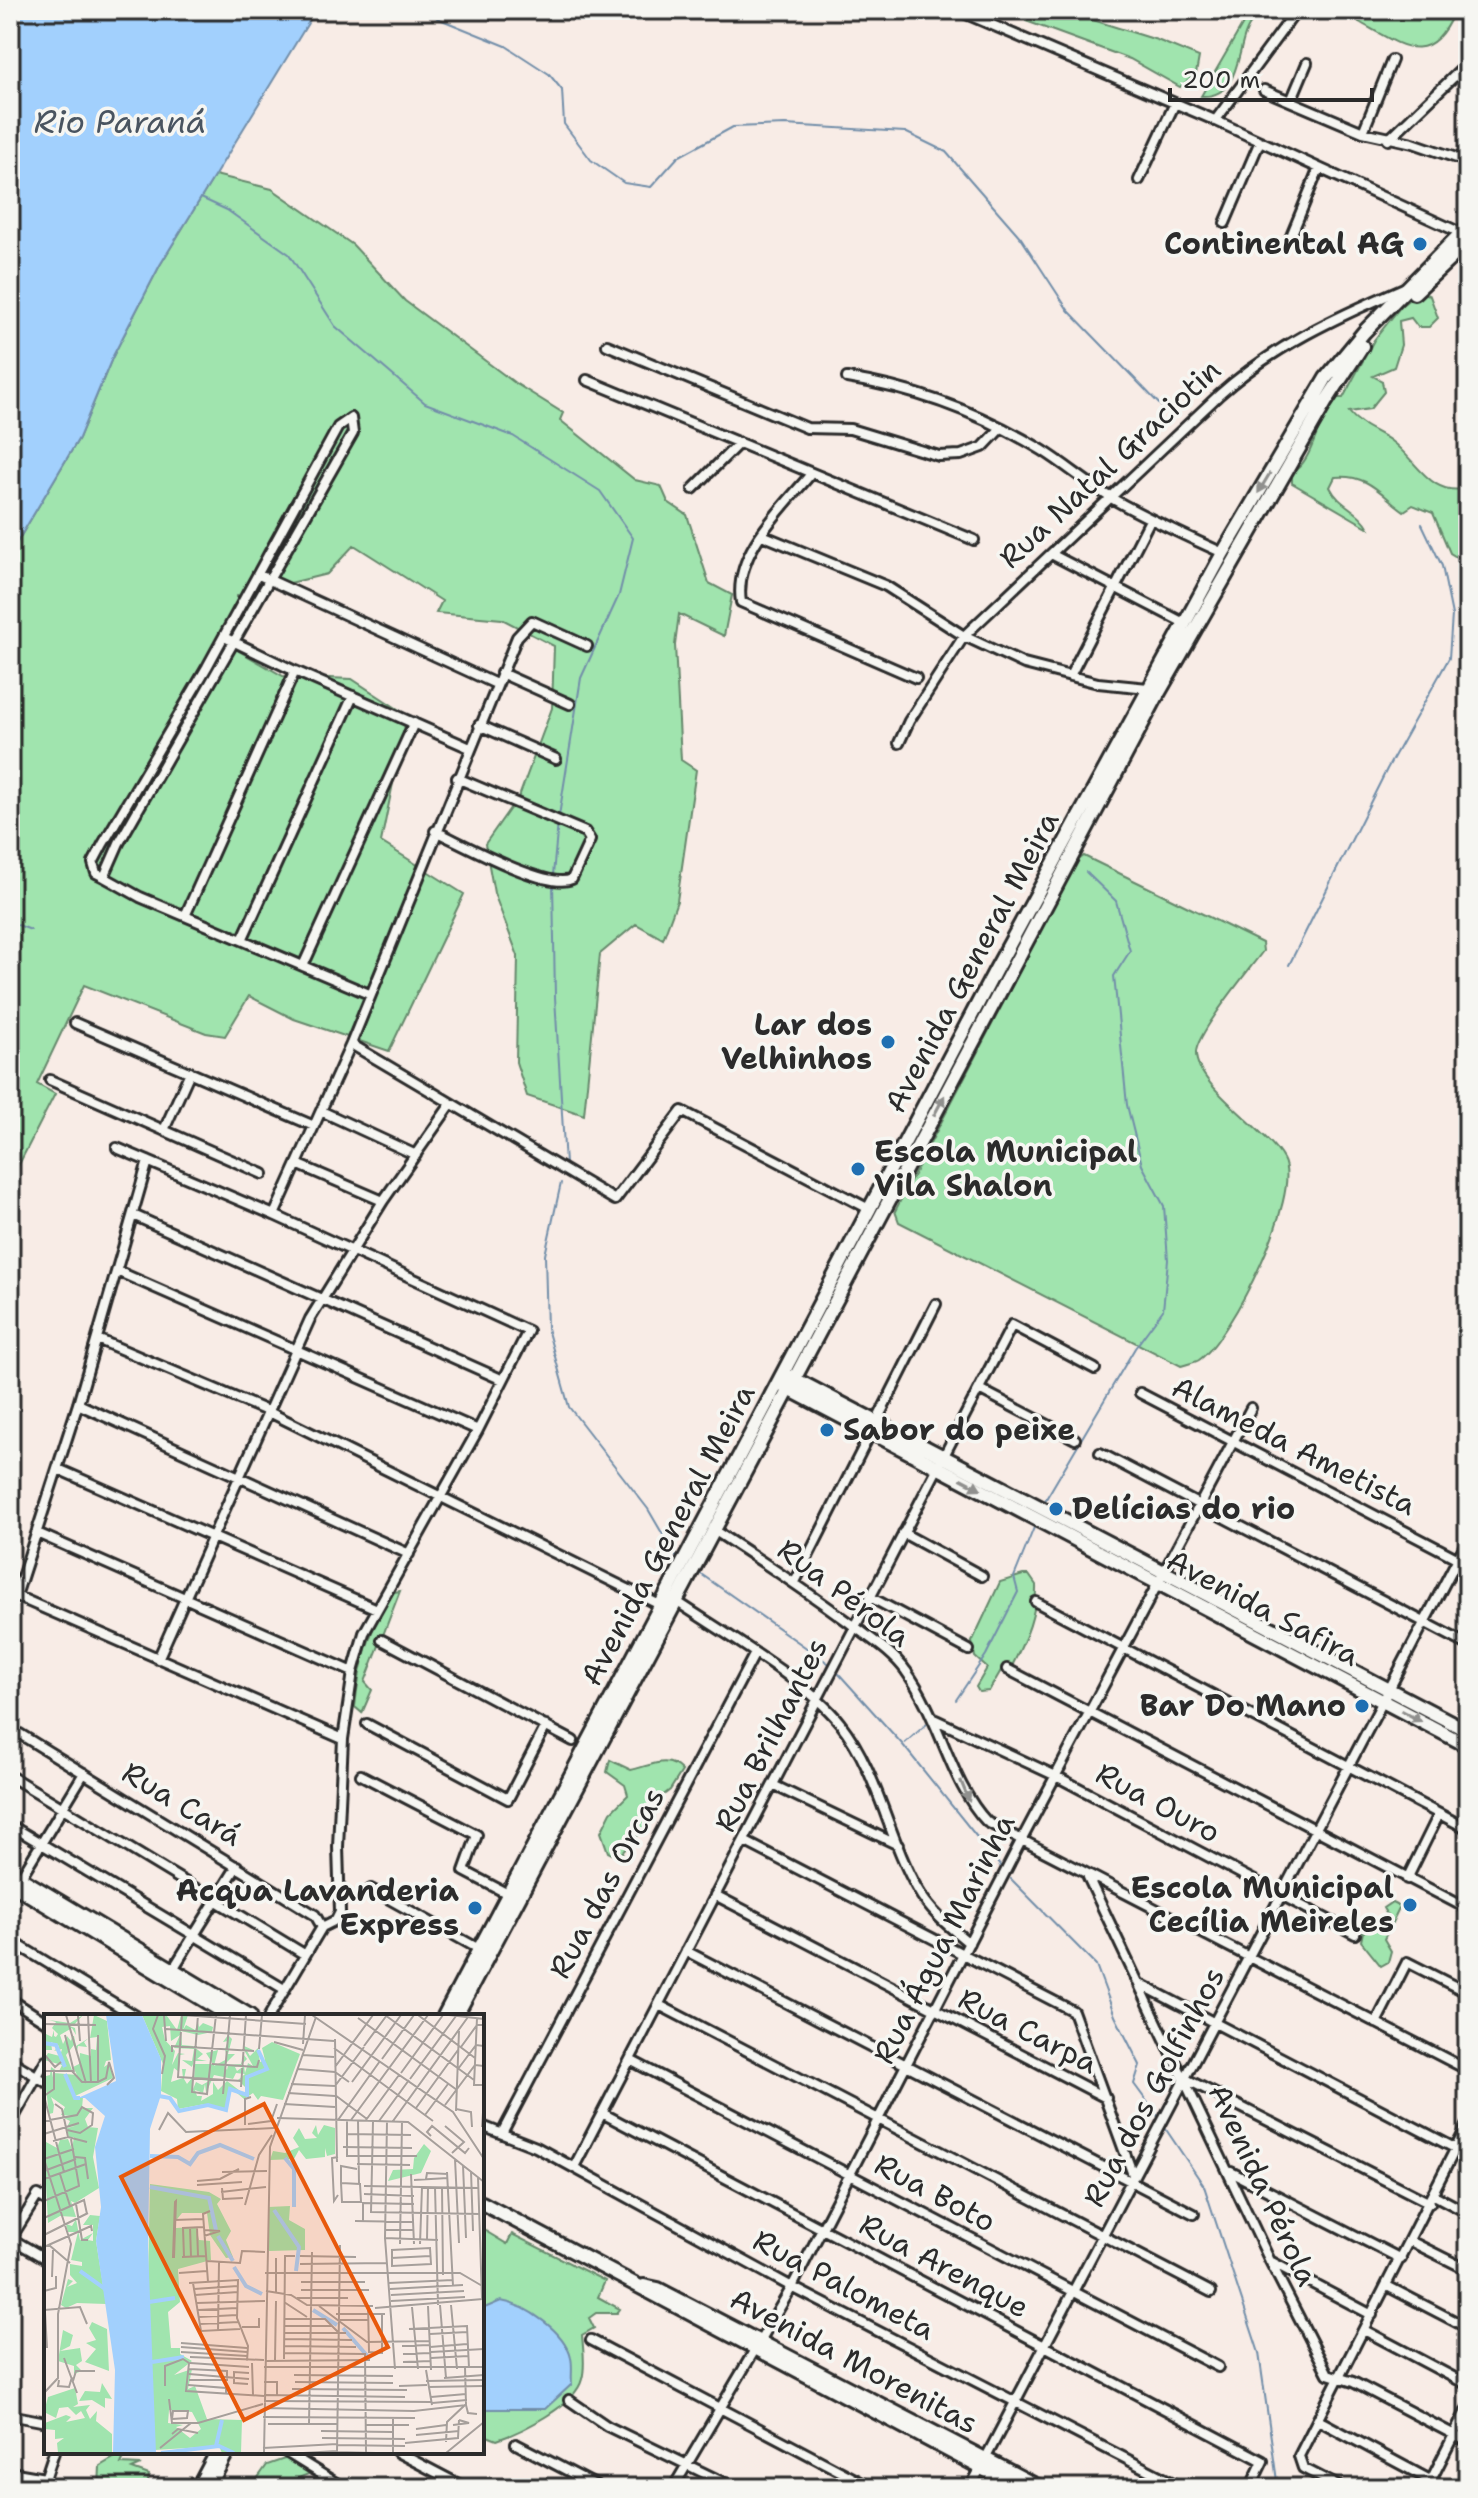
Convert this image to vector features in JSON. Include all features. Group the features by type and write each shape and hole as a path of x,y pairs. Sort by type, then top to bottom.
{"main road":[{"name":"Avenida General Meira","path":"457,2014 785,1380 1153,691 1326,378 1364,332 1466,235"},
{"name":"Avenida General Meira","path":"1153,691 1184,623 1364,343 1466,235"},
{"name":"Avenida General Meira","path":"445,2014 508,1894 579,1744 712,1529 785,1380"},
{"name":"Avenida Safira","path":"785,1380 875,1419 942,1461 1386,1696 1468,1746"},
{"name":"Avenida Safira","path":"785,1380 869,1431 942,1461"},
{"name":"Avenida Safira","path":"1386,1696 1468,1731"},
{"path":"13,1883 170,1974 246,2014"},
{"path":"170,1974 227,2014"},
{"name":"Avenida Morenitas","path":"484,2204 641,2286 655,2297 757,2346 984,2464 1041,2488"},
{"path":"206,2488 216,2454"},
{"path":"206,2488 225,2454"},
{"name":"Avenida Morenitas","path":"984,2464 1019,2488"}],"street":[{"path":"957,10 1175,103 1466,235"},
{"path":"1215,121 1297,10"},
{"path":"1363,132 1392,60"},
{"path":"1291,101 1307,63"},
{"path":"1388,140 1468,63"},
{"path":"1264,90 1363,132 1388,140 1413,143 1468,162"},
{"path":"1139,180 1175,103"},
{"path":"1225,223 1260,141"},
{"path":"1289,241 1319,168"},
{"name":"Rua Natal Graciotin","path":"899,743 916,710 964,636 1250,368 1291,341 1411,285"},
{"path":"607,345 807,428 850,429 939,456 961,455 983,447 1000,429"},
{"path":"847,378 939,399 1042,450 1110,497 1150,520 1229,557"},
{"path":"587,380 810,475 974,540"},
{"path":"104,877 115,850 272,580 353,433 351,418 338,427 259,575 93,863 94,871 104,877 185,916 369,994"},
{"path":"693,489 738,444"},
{"path":"810,475 748,557 740,590 741,602 916,678"},
{"path":"1070,676 1150,520"},
{"path":"762,535 886,586 964,636 1024,664 1098,683 1153,691"},
{"path":"1051,554 1184,623"},
{"path":"259,575 496,684"},
{"path":"274,1215 351,1044 435,831 517,637 532,621 587,646"},
{"path":"224,637 470,748"},
{"path":"185,916 295,671"},
{"path":"501,673 570,704"},
{"path":"242,940 353,696"},
{"path":"303,966 414,723"},
{"path":"479,725 556,759"},
{"path":"435,831 516,868 562,883 572,879 588,851 590,840 585,832 457,778"},
{"path":"75,1023 314,1126"},
{"path":"351,1044 615,1200 682,1111 876,1213"},
{"path":"164,1130 190,1072"},
{"path":"50,1080 263,1174"},
{"path":"158,1659 267,1411 322,1297 383,1201 451,1104"},
{"path":"321,1111 416,1155"},
{"path":"117,1148 274,1215 528,1331 478,1430 364,1633 353,1672 343,1739 338,1847 340,1912 336,1920 322,1927 270,2014"},
{"path":"148,1161 78,1404 16,1596 343,1739"},
{"path":"297,1164 383,1201"},
{"path":"133,1215 503,1380"},
{"path":"117,1271 478,1430"},
{"path":"795,1582 936,1304"},
{"name":"Rua Brilhantes","path":"574,2167 1012,1325 1095,1369"},
{"path":"97,1339 267,1411 667,1603 754,1655 818,1700 841,1725 862,1760 924,1899 938,1917 969,1943"},
{"path":"979,1389 1075,1439"},
{"name":"Alameda Ametista","path":"1140,1393 1468,1564"},
{"path":"78,1404 409,1554"},
{"name":"Rua Água Marinha","path":"673,2488 792,2287 1021,1841 1251,1408"},
{"path":"1100,1453 1468,1645"},
{"path":"58,1469 377,1609"},
{"name":"Rua Pérola","path":"712,1529 795,1582 904,1668 936,1719 970,1804 987,1822 1468,2070"},
{"path":"37,1533 353,1672"},
{"path":"903,1533 982,1576"},
{"name":"Rua dos Golfinhos","path":"970,2488 1468,1539"},
{"path":"870,1597 969,1650"},
{"path":"1036,1602 1468,1829"},
{"path":"382,1640 579,1744"},
{"name":"Rua das Orcas","path":"502,2133 754,1655"},
{"path":"1007,1669 1468,1909"},
{"name":"Rua Ouro","path":"936,1719 1056,1776 1355,1934"},
{"path":"367,1724 508,1799 546,1726"},
{"name":"Rua Cará","path":"10,1728 315,1915 322,1927"},
{"path":"13,1883 84,1773"},
{"path":"361,1775 477,1835 464,1871 508,1894"},
{"path":"10,1776 304,1954"},
{"path":"773,1785 898,1845"},
{"path":"1407,1879 1439,1814"},
{"path":"10,1825 284,1989"},
{"path":"744,1841 1073,2011 1106,2098 1131,2178"},
{"path":"170,1974 237,1866"},
{"name":"Avenida Pérola","path":"1088,1876 1270,2261 1328,2374 1338,2380"},
{"path":"371,1889 479,1949"},
{"name":"Rua Carpa","path":"715,1895 1106,2098"},
{"path":"10,1940 132,2014"},
{"path":"686,1951 1131,2178 1194,2214"},
{"path":"1376,2023 1407,1962 1468,1993"},
{"path":"1141,1985 1468,2155"},
{"path":"10,1999 44,2021"},
{"path":"659,2005 1211,2292"},
{"path":"10,2060 44,2081"},
{"name":"Rua Boto","path":"630,2060 1218,2367"},
{"path":"12,2118 44,2064"},
{"path":"1186,2079 1432,2199 1468,2213"},
{"name":"Rua Arenque","path":"602,2113 1263,2461 1250,2488"},
{"path":"1342,2488 1303,2468 1299,2456 1458,2150 1468,2124"},
{"name":"Rua Palometa","path":"484,2127 574,2167 792,2287 1183,2488"},
{"path":"1229,2172 1401,2259"},
{"path":"42,2197 11,2238 44,2258"},
{"path":"1410,2241 1468,2270"},
{"path":"1270,2261 1372,2315"},
{"path":"1387,2286 1468,2328"},
{"path":"1364,2330 1468,2385"},
{"path":"591,2340 872,2488"},
{"path":"1338,2380 1353,2382 1468,2442"},
{"path":"569,2400 607,2426 735,2488"},
{"path":"1429,2484 1468,2407"},
{"path":"10,2415 44,2422"},
{"path":"1318,2420 1429,2484 1445,2488"},
{"path":"516,2444 601,2488"},
{"path":"42,2488 53,2454"},
{"path":"289,2454 344,2488"},
{"path":"401,2454 466,2488"},
{"path":"10,2472 45,2478"}],"green space":[{"path":"1026,10 1061,10 1157,40 1199,57 1196,74 1180,87 1130,59 1026,21"},
{"path":"1251,10 1295,10 1262,16 1253,21 1247,29 1232,78 1225,88 1215,94 1201,96"},
{"path":"1357,10 1455,10 1435,40 1414,48 1389,39 1359,22"},
{"path":"215,175 272,189 353,245 405,301 515,383 563,413 560,420 635,480 661,486 668,502 687,515 709,583 732,595 724,636 679,614 675,645 681,760 696,770 677,901 663,939 636,924 600,954 584,1115 527,1096 516,1062 518,956 494,893 485,844 520,794 552,708 554,646 502,619 436,613 442,601 354,545 327,574 237,596 239,651 283,676 352,679 407,715 381,842 464,894 389,1051 294,1019 249,996 225,1036 206,1033 84,985 37,1084 55,1094 10,1182 10,554 79,438 112,358 160,265"},
{"path":"1420,291 1430,296 1438,318 1429,327 1418,327 1411,318 1399,321 1401,345 1394,367 1373,376 1382,381 1384,392 1370,409 1349,412 1363,425 1391,441 1434,483 1455,490 1468,488 1468,564 1450,553 1433,513 1413,505 1404,511 1365,482 1335,477 1330,487 1334,493 1369,528 1292,483 1292,473 1306,458 1329,407 1337,398 1343,398 1374,340 1402,305"},
{"path":"1084,856 1262,943 1263,951 1214,1017 1196,1052 1198,1065 1206,1078 1283,1159 1286,1177 1283,1202 1260,1264 1228,1324 1199,1360 1181,1366 899,1222 895,1211 1077,861"},
{"path":"1029,1575 1036,1585 1033,1616 1026,1635 1013,1664 1003,1667 989,1691 979,1692 976,1687 987,1668 975,1657 972,1642 1000,1582"},
{"path":"400,1591 365,1682 372,1690 362,1713 355,1707 367,1647 385,1605 394,1592"},
{"path":"610,1760 631,1770 665,1762 682,1771 670,1790 661,1797 649,1795 655,1817 618,1857 608,1852 601,1832 611,1812 628,1795 625,1785 607,1772"},
{"path":"1392,1902 1400,1906 1384,1939 1391,1951 1388,1962 1381,1966 1361,1941 1363,1932 1383,1923 1387,1915 1383,1908"},
{"path":"484,2230 507,2244 512,2234 605,2281 598,2297 620,2309 617,2313 596,2313 589,2318 594,2328 582,2335 582,2379 570,2398 533,2424 497,2440 484,2435"},
{"path":"116,2454 126,2454 121,2464 141,2465 132,2469 149,2475 147,2485 156,2488 99,2488 100,2466"},
{"path":"290,2457 311,2473 296,2479 295,2488 279,2487 268,2480 262,2483 257,2479 267,2465"}],"water":[{"name":"Rio Paraná","path":"10,10 316,10 160,265 112,358 79,438 10,554"},
{"path":"501,2301 511,2303 543,2321 561,2338 572,2361 572,2384 545,2409 484,2409 484,2308"}],"waterway":[{"path":"428,10 437,18 506,46 549,74 562,90 564,124 591,160 624,183 651,187 678,157 733,127 785,125 905,132 946,152 1021,238 1068,310 1166,411"},
{"path":"201,198 227,210 289,254 335,326 425,403 513,436 600,491 633,538 619,595 581,678 559,816"},
{"path":"1289,965 1387,769 1449,658 1452,615 1442,566 1422,524"},
{"path":"553,875 558,822"},
{"path":"1043,1504 1135,1348 1163,1310 1168,1260 1164,1206 1142,1165 1127,1105 1114,976 1130,951 1116,901 1086,872"},
{"path":"553,882 555,997 565,1164"},
{"path":"10,922 31,930"},
{"path":"561,1183 545,1255 547,1328 569,1407 648,1509 676,1557"},
{"path":"956,1700 986,1655 1018,1592 1014,1577 1035,1525"},
{"path":"698,1572 828,1663"},
{"path":"839,1674 903,1745 1001,1867"},
{"path":"905,1743 928,1723"},
{"path":"1011,1879 1096,1965 1115,2016 1140,2065 1134,2084 1159,2118"},
{"path":"1165,2128 1204,2186 1259,2353 1278,2488"}],"place":[{"name":"Continental AG","path":"1420,244"},
{"name":"Lar dos Velhinhos","path":"888,1042"},
{"name":"Escola Municipal Vila Shalon","path":"858,1169"},
{"name":"Sabor do peixe","path":"827,1430"},
{"name":"Delícias do rio","path":"1056,1509"},
{"name":"Bar Do Mano","path":"1362,1706"},
{"name":"Escola Municipal Cecília Meireles","path":"1410,1905"},
{"name":"Acqua Lavanderia Express","path":"475,1908"}]}
